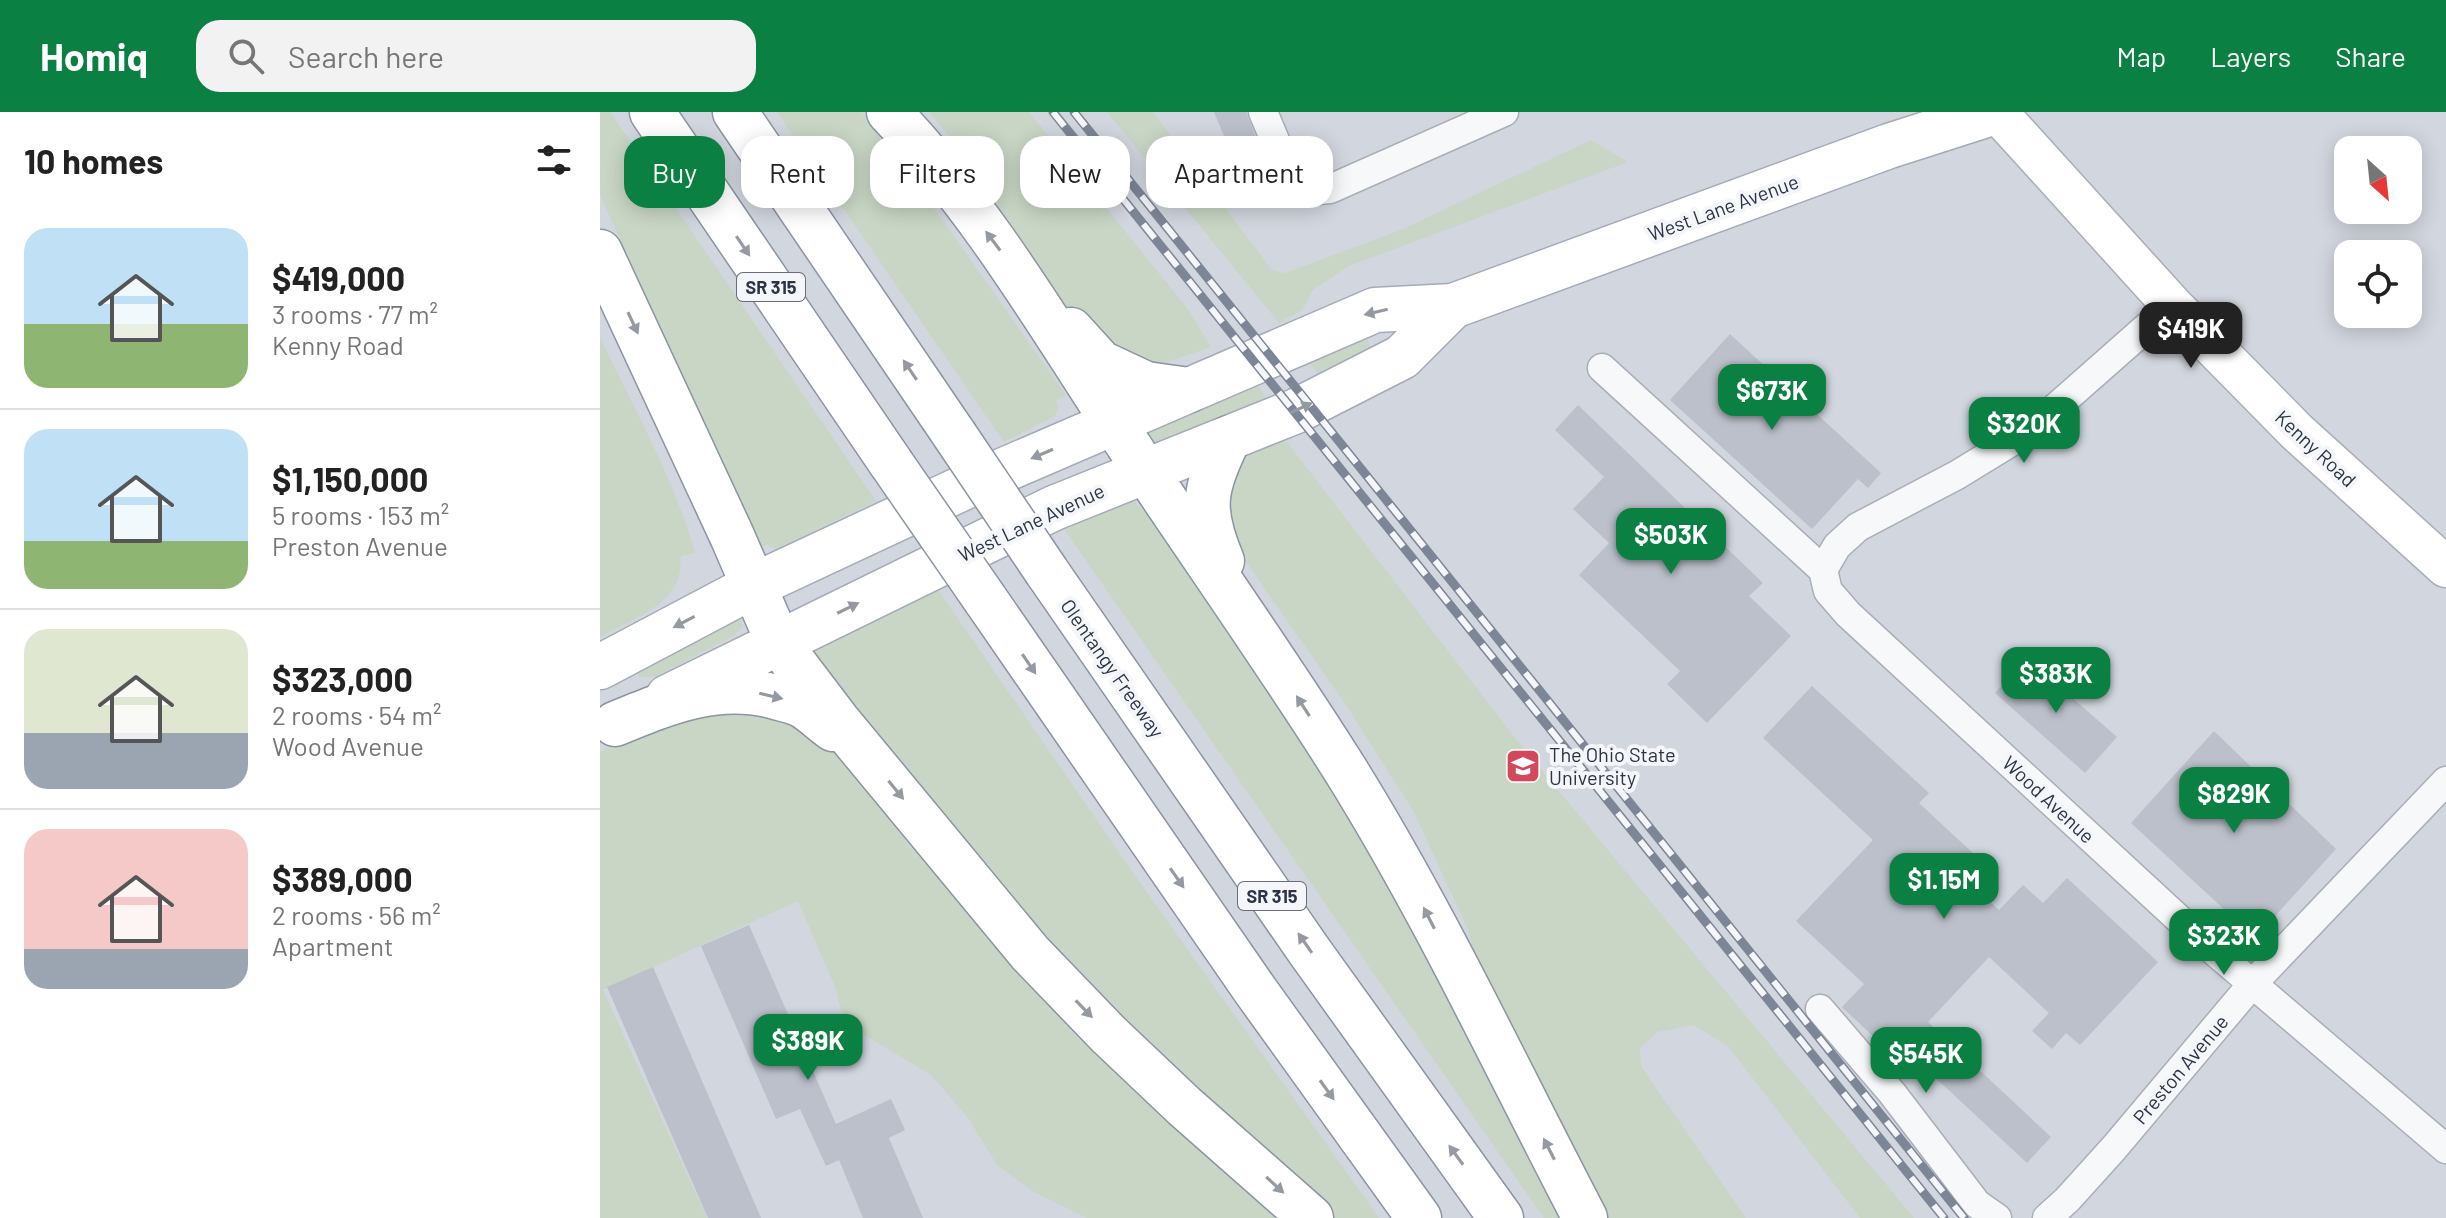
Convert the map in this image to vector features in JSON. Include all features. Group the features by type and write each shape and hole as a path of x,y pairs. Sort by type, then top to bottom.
{"main road":[{"name":"SR 315","path":"652,112 1228,951 1419,1218"},
{"name":"Olentangy Freeway","path":"735,112 1301,939 1501,1218"},
{"path":"889,112 917,141 1021,278 1145,472 1198,546 1346,771 1402,867 1585,1218"},
{"name":"Kenny Road","path":"1996,112 2172,305 2296,431 2446,567"},
{"name":"West Lane Avenue","path":"600,667 753,586 967,486 1375,310 1453,306 1889,146 1996,112"},
{"path":"600,252 778,642 1030,953 1184,1106 1311,1218"},
{"path":"1021,278 1101,363 1146,384 1189,390"},
{"name":"West Lane Avenue","path":"607,728 1054,508 1296,411 1402,357 1453,306"},
{"path":"1229,438 1211,473 1206,498 1208,520 1214,542 1250,626"},
{"path":"607,728 667,703 706,692 738,690 802,705 869,757"}],"street":[{"path":"1263,112 1291,178 1307,191 1330,189 1504,112"},
{"path":"1823,570 1837,546 1858,527 1957,475 2029,431 2172,305"},
{"name":"Wood Avenue","path":"1602,368 1823,570 1828,591 1842,608 2207,945 2446,1149"},
{"name":"Preston Avenue","path":"2047,1218 2114,1148 2253,983 2446,781"},
{"path":"1820,1009 1892,1093 1977,1204 1997,1218"}],"shaded area":[{"name":"The Ohio State University","path":"600,112 2446,112 2446,1218 600,1218"}],"green space":[{"path":"600,112 610,112 626,136 624,136 624,208 676,208 876,501 776,549 767,545 756,549 600,194"},
{"path":"777,112 862,112 881,136 870,136 870,208 934,208 1066,395 1056,401 1055,416 1004,442 843,208 854,208 854,136 794,136"},
{"path":"929,112 1029,112 1048,136 1020,136 1020,208 1106,208 1187,308 1211,347 1164,363 1143,361 1089,341 1001,208 1004,208 1004,136 949,136"},
{"path":"1107,112 1153,112 1171,136 1146,136 1146,160 1130,136 1127,136"},
{"path":"1591,140 1628,162 1349,266 1313,290 1302,310 1279,323 1185,208 1225,208 1272,270 1285,273 1401,230"},
{"path":"600,337 676,497 695,553 681,556 675,586 658,605 600,637"},
{"path":"1366,337 1372,351 1319,375 1308,361"},
{"path":"1256,383 1266,397 1150,447 1140,433"},
{"path":"1280,433 1519,743 1914,1218 1860,1218 1728,1046 1693,1025 1658,1032 1640,1048 1641,1066 1746,1218 1605,1218 1478,969 1468,930 1414,812 1346,705 1232,542 1222,481 1234,460"},
{"path":"1126,501 1135,502 1147,514 1304,741 1343,803 1570,1218 1544,1218 1062,526"},
{"path":"934,584 1136,877 1379,1218 1331,1218 1116,1025 819,673 810,646"},
{"path":"736,619 741,620 743,626 735,635 655,677 639,677 637,671"},
{"path":"719,704 808,724 866,776 907,843 1074,1034 1286,1218 1087,1218 1034,1192 997,1165 968,1118 931,1075 861,1033 841,1010 836,989 798,901 603,990 707,1218 600,1218 600,752 669,715"}],"building":[{"path":"1214,112 1246,112 1256,136 1224,136"},
{"path":"1730,334 1881,473 1868,488 1858,479 1812,529 1670,400"},
{"path":"1578,405 1763,583 1749,596 1791,636 1707,723 1667,684 1680,671 1579,575 1609,543 1573,509 1604,477 1555,430"},
{"path":"2027,658 2117,737 2085,773 1995,693"},
{"path":"1812,686 1929,793 1919,803 1975,855 1958,873 1999,910 2023,885 2043,903 2067,878 2158,962 2080,1045 2066,1033 2052,1049 2032,1031 2049,1013 1989,957 1928,1022 2051,1137 2027,1163 1884,1030 1876,1039 1842,1007 1864,984 1796,921 1873,840 1763,738"},
{"path":"2214,731 2336,849 2255,938 2131,823"},
{"path":"749,925 836,1124 891,1099 905,1130 889,1138 923,1218 863,1218 839,1160 826,1166 800,1109 776,1119 701,946"},
{"path":"653,967 761,1218 708,1218 607,987"}],"railway":[{"path":"1053,112 1944,1218"},
{"path":"1074,112 1964,1218"}],"place":[{"name":"The Ohio State University","path":"1523,766"}]}
